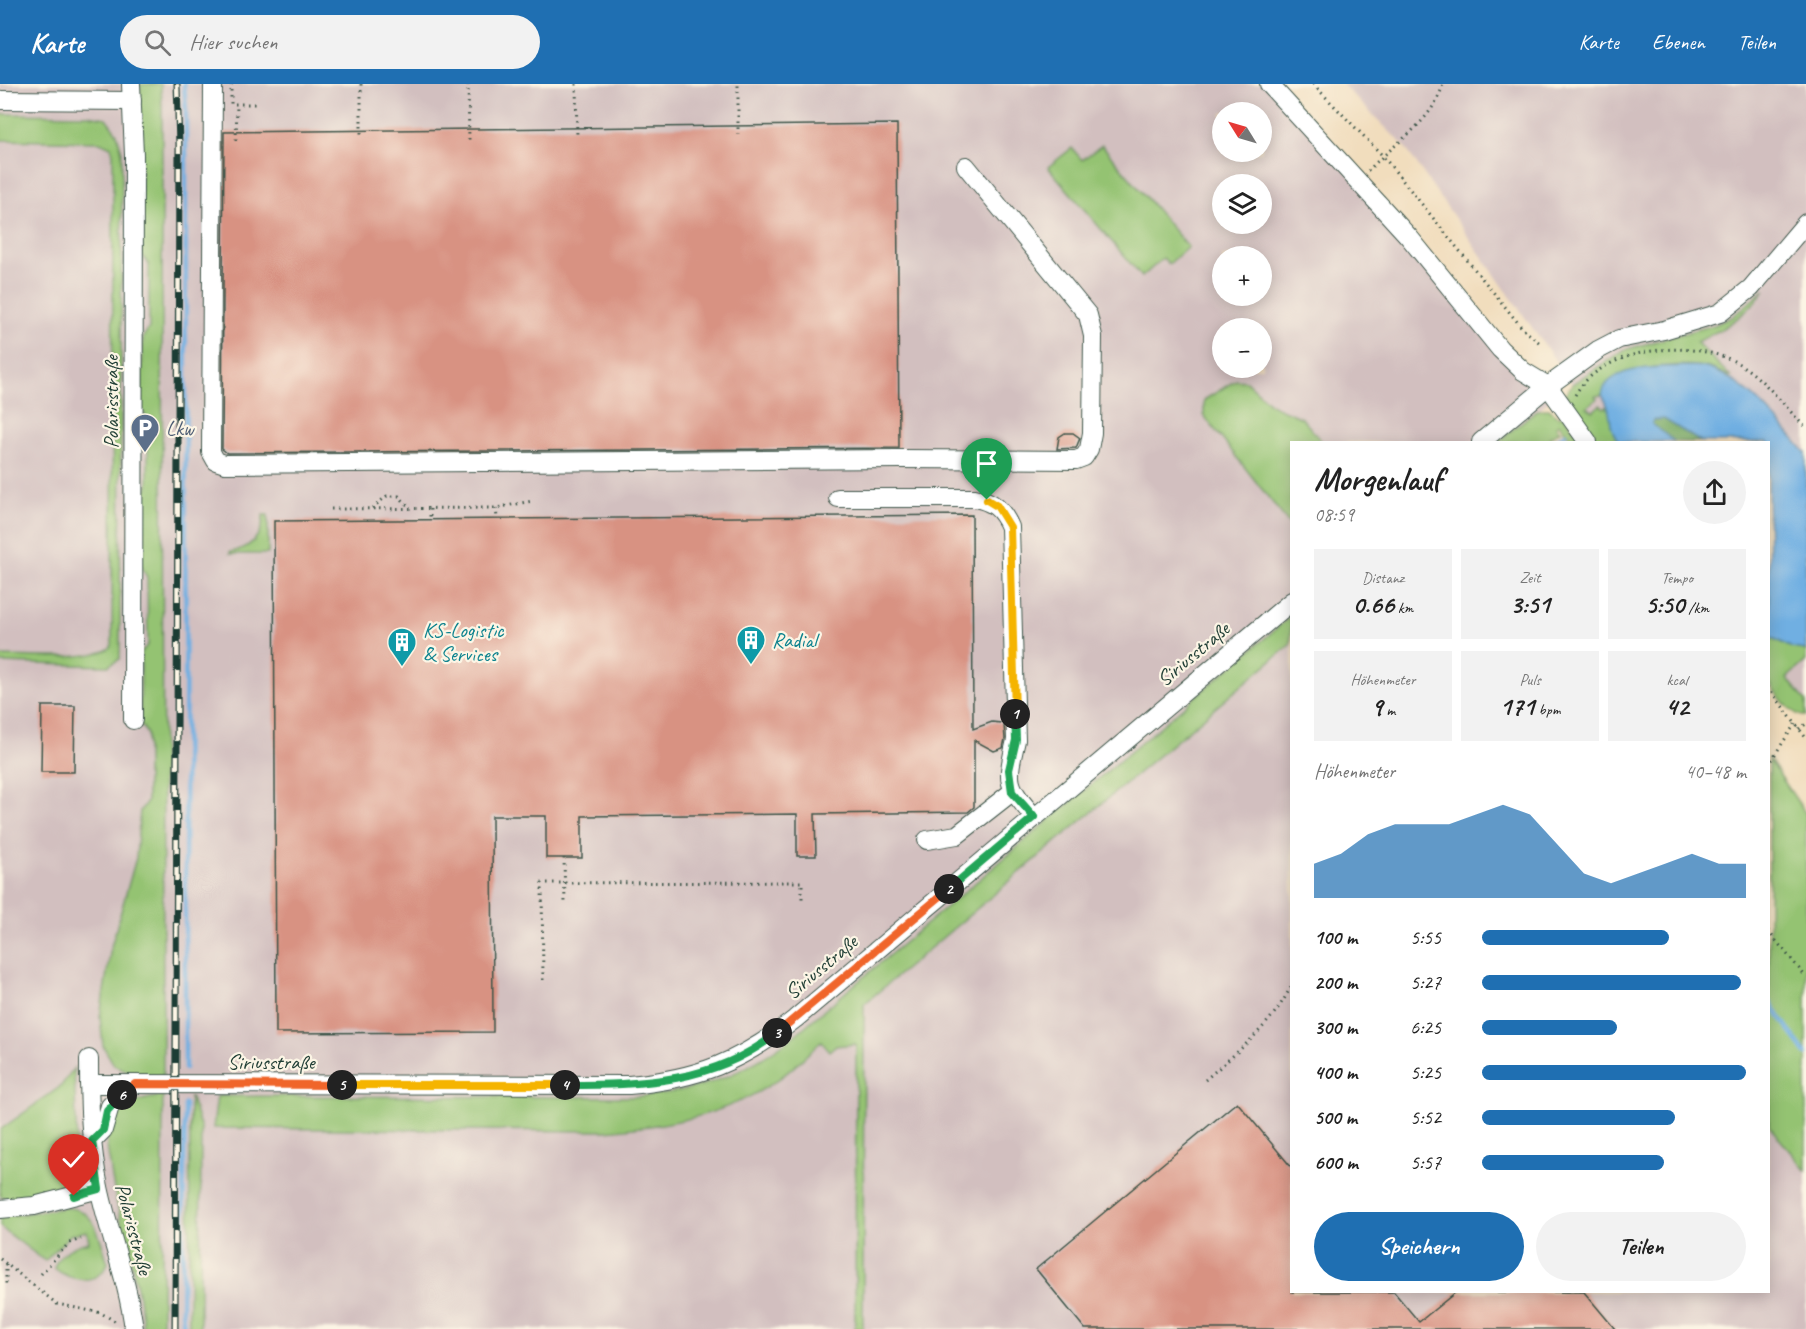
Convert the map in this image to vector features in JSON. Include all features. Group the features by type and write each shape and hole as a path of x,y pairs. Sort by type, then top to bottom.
{"street":[{"path":"213,84 211,452 216,461 225,464 901,459 1076,460 1084,457 1089,449 1092,433 1093,336 1088,315 966,166"},
{"path":"1269,84 1409,237 1500,349 1523,371 1548,386 1587,441"},
{"path":"0,100 131,93"},
{"name":"Polarisstraße","path":"131,93 133,720"},
{"path":"1482,441 1548,386 1598,350 1619,339 1664,330 1720,313 1751,288 1806,223"},
{"path":"838,498 974,498 987,500 1005,515 1010,527 1016,740 1009,770 1012,792 1034,817"},
{"name":"Siriusstraße","path":"89,1084 629,1085 679,1080 704,1072 737,1058 767,1041 1290,603"},
{"path":"927,840 957,835 1012,792"},
{"name":"Polarisstraße","path":"89,1059 92,1141 99,1189 123,1268 134,1329"},
{"path":"92,1141 103,1130 110,1106 135,1084"},
{"path":"0,1209 34,1206 99,1189"}],"path":[{"path":"231,84 231,104 256,104"},
{"path":"361,84 361,138"},
{"path":"468,84 469,140"},
{"path":"576,84 577,138"},
{"path":"738,84 738,135"},
{"path":"1313,84 1382,155 1523,329 1540,343"},
{"path":"1359,182 1382,155 1414,132 1440,93 1443,84"},
{"path":"236,140 237,104"},
{"path":"1564,409 1578,391 1618,360 1676,347 1726,357 1748,369 1806,428"},
{"path":"370,509 387,496 399,496 410,509"},
{"path":"331,509 496,508 532,501"},
{"path":"496,508 497,518"},
{"path":"430,509 430,520"},
{"path":"1770,690 1806,738"},
{"path":"1770,762 1795,724"},
{"path":"1799,729 1806,724"},
{"path":"564,858 565,904"},
{"path":"543,980 542,883 802,882 802,901"},
{"path":"1770,933 1806,977"},
{"path":"1205,1080 1254,1036 1274,1014 1290,987"},
{"path":"41,1274 69,1243 81,1239"},
{"path":"0,1260 57,1304 101,1313 123,1328"},
{"path":"6,1264 6,1286"}],"shaded area":[{"path":"0,84 1277,84 1550,400 1499,441 1290,441 1290,1293 1770,1293 1770,1127 1806,1171 1806,1329 0,1329"},
{"path":"1342,84 1806,84 1806,717 1770,665 1770,441 1612,441 1404,146"}],"green space":[{"path":"140,84 161,84 162,108 163,1076 139,1076 114,1065 103,1046 100,1017 111,947 136,858 140,811 147,801 147,734 140,723 141,653 148,644 147,577 141,567 142,498 148,486 148,419 141,410 143,337 149,328 149,265 142,255"},
{"path":"0,114 88,115 106,118 117,133 122,152 120,659 108,666 0,663 0,656 78,656 94,654 112,645 113,153 111,147 100,142 0,140"},
{"path":"1102,145 1188,247 1169,264 1163,258 1142,277 1048,167 1072,148 1082,160"},
{"path":"1765,289 1743,314 1696,342 1731,377 1709,368 1683,365 1649,368 1618,378 1607,385 1602,395 1595,396 1597,399 1587,407 1593,411 1600,405 1604,408 1610,405 1619,441 1593,441 1565,394 1572,384 1624,350 1714,325 1732,317"},
{"path":"1236,380 1246,381 1272,405 1302,418 1321,441 1290,441 1290,525 1204,416 1204,400"},
{"path":"1549,409 1559,417 1563,415 1583,441 1570,441 1571,439 1559,424 1556,426 1560,431 1549,438 1551,441 1499,441 1535,411"},
{"path":"1664,419 1699,441 1674,441 1652,424 1653,420"},
{"path":"263,515 268,515 268,554 230,554 230,552 244,548 254,540 261,529"},
{"path":"1290,617 1290,645 864,1004 863,1329 855,1329 856,1044 835,1046 829,1051 821,1041 780,1078 739,1102 696,1117 650,1126 604,1131 213,1128 217,1096 630,1097 675,1092 734,1073 771,1053"},
{"path":"1770,637 1792,648 1806,650 1806,661 1787,678 1806,701 1806,716 1795,713 1789,708 1770,683"},
{"path":"1770,760 1806,814 1806,1171 1770,1127"},
{"path":"74,1068 78,1175 64,1188 42,1196 19,1200 0,1196 0,1130 61,1086"},
{"path":"163,1096 162,1329 143,1329 137,1289 114,1191 107,1134 114,1116 128,1105"},
{"path":"190,1096 201,1128 200,1329 189,1329"},
{"path":"65,1208 84,1213 90,1218 99,1235 108,1263 103,1271 90,1279 68,1276 54,1268 59,1258 67,1250 89,1242 87,1231 70,1235 45,1261 0,1227 0,1217"}],"water":[{"path":"1694,366 1710,369 1726,376 1756,399 1806,453 1806,650 1792,648 1770,637 1770,441 1699,441 1664,419 1653,420 1652,424 1674,441 1618,441 1615,436 1602,395 1606,385 1615,377 1627,372 1656,367"}],"building":[{"path":"897,124 899,448 227,453 222,449 224,132"},
{"path":"1065,433 1073,433 1080,438 1076,448 1057,449 1059,437"},
{"path":"972,515 973,729 992,722 1001,723 1004,725 1005,739 1003,748 994,751 974,740 974,807 968,812 815,814 816,856 797,856 797,814 582,816 582,858 546,858 546,816 492,816 493,1032 276,1033 274,521"},
{"path":"42,706 75,706 74,772 41,772"},
{"path":"1237,1102 1290,1166 1290,1293 1395,1293 1419,1322 1455,1293 1585,1293 1615,1329 1085,1329 1036,1269"}],"waterway":[{"path":"184,84 186,110 185,1068"},
{"path":"1555,441 1565,434"},
{"path":"1770,1003 1806,1054"},
{"path":"184,1329 182,1310 185,1104"}],"railway":[{"path":"175,1329 179,144 177,84"}],"place":[{"name":"Lkw","path":"145,454"},
{"name":"Radial","path":"751,666"},
{"name":"KS-Logistic & Services","path":"402,668"}],"route":[{"path":"74,1196 99,1189 92,1141 103,1130 110,1106 135,1084 629,1085 679,1080 728,1063 767,1041 1034,817 1012,792 1009,770 1016,740 1010,527 1005,515 987,500"}]}
